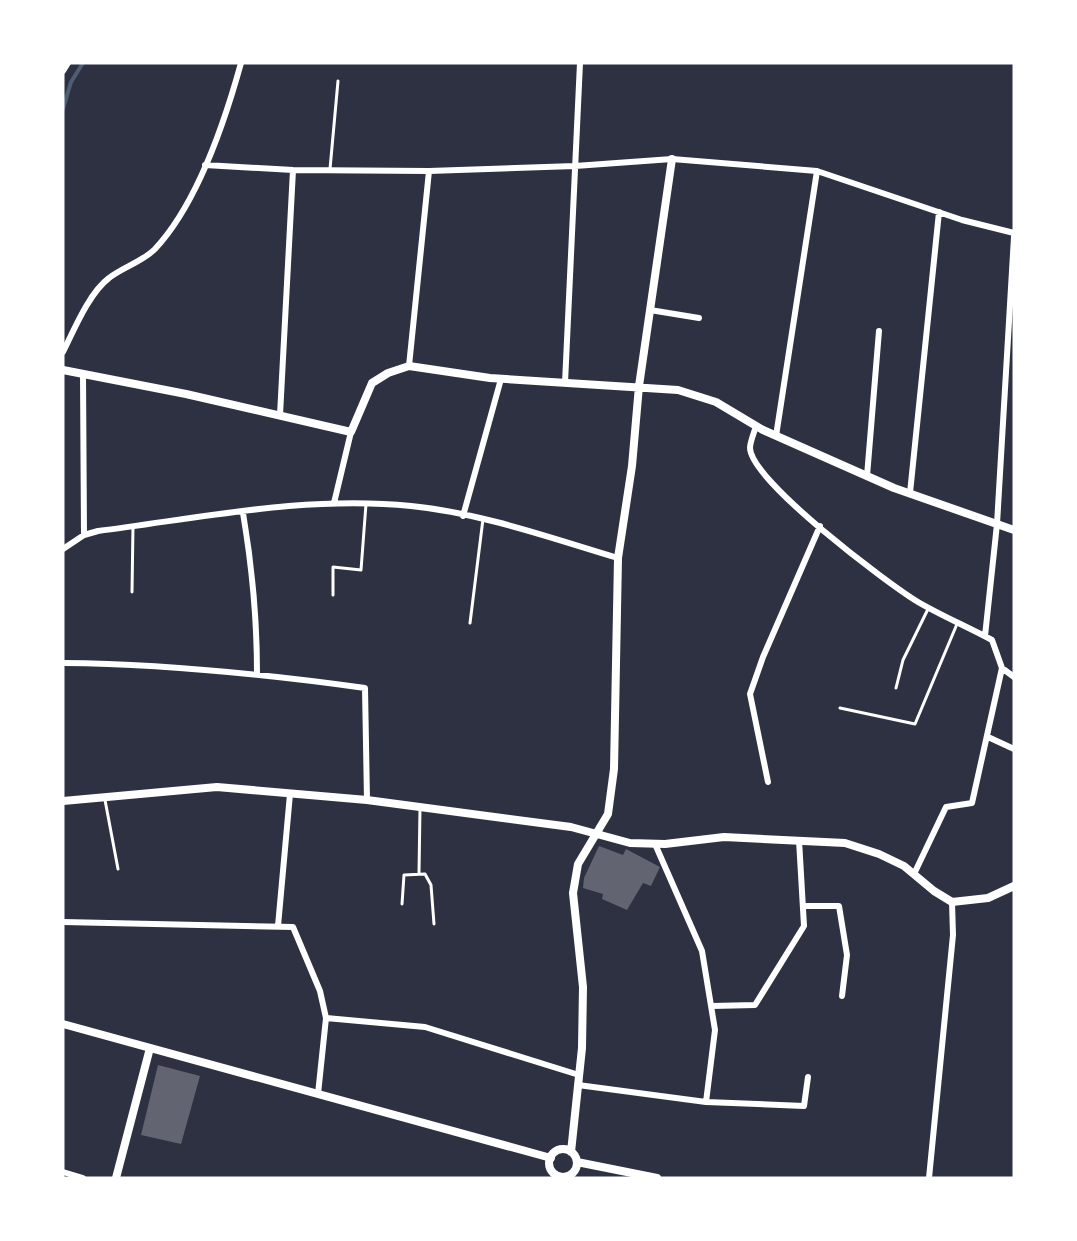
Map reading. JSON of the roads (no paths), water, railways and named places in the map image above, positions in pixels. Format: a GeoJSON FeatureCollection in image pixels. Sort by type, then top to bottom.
{"type":"FeatureCollection","features":[{"type":"Feature","properties":{"kind":"street"},"geometry":{"type":"LineString","coordinates":[[63,71],[68,63]]}},
{"type":"Feature","properties":{"kind":"street"},"geometry":{"type":"LineString","coordinates":[[63,351],[84,310],[108,278],[154,250],[176,221],[205,165],[228,112],[241,63]]}},
{"type":"Feature","properties":{"kind":"street"},"geometry":{"type":"LineString","coordinates":[[565,383],[580,63]]}},
{"type":"Feature","properties":{"kind":"street"},"geometry":{"type":"LineString","coordinates":[[205,165],[330,171],[429,171],[575,166],[672,159],[817,171],[1014,235],[997,524],[985,636]]}},
{"type":"Feature","properties":{"kind":"street"},"geometry":{"type":"LineString","coordinates":[[657,1178],[577,1162],[571,1152],[579,1080],[583,987],[573,893],[578,864],[595,832],[608,814],[614,770],[618,558],[632,466],[639,386],[672,159]]}},
{"type":"Feature","properties":{"kind":"street"},"geometry":{"type":"LineString","coordinates":[[280,415],[293,170]]}},
{"type":"Feature","properties":{"kind":"street"},"geometry":{"type":"LineString","coordinates":[[409,366],[429,171]]}},
{"type":"Feature","properties":{"kind":"street"},"geometry":{"type":"LineString","coordinates":[[776,436],[817,171]]}},
{"type":"Feature","properties":{"kind":"street"},"geometry":{"type":"LineString","coordinates":[[910,494],[939,212]]}},
{"type":"Feature","properties":{"kind":"street"},"geometry":{"type":"LineString","coordinates":[[650,310],[699,318]]}},
{"type":"Feature","properties":{"kind":"street"},"geometry":{"type":"LineString","coordinates":[[867,476],[879,331]]}},
{"type":"Feature","properties":{"kind":"street"},"geometry":{"type":"LineString","coordinates":[[334,503],[351,432],[372,383],[388,373],[409,366],[501,379],[678,390],[716,402],[776,436],[910,494],[1014,530]]}},
{"type":"Feature","properties":{"kind":"street"},"geometry":{"type":"LineString","coordinates":[[63,370],[351,432]]}},
{"type":"Feature","properties":{"kind":"street"},"geometry":{"type":"LineString","coordinates":[[83,374],[84,535]]}},
{"type":"Feature","properties":{"kind":"street"},"geometry":{"type":"LineString","coordinates":[[463,516],[501,379]]}},
{"type":"Feature","properties":{"kind":"street"},"geometry":{"type":"LineString","coordinates":[[756,426],[750,449],[756,465],[772,485],[880,576],[929,607],[992,640],[1002,668],[972,803],[946,807],[914,874]]}},
{"type":"Feature","properties":{"kind":"street"},"geometry":{"type":"LineString","coordinates":[[63,549],[84,535],[134,526],[334,503],[412,506],[483,519],[618,558]]}},
{"type":"Feature","properties":{"kind":"street"},"geometry":{"type":"LineString","coordinates":[[243,513],[253,572],[257,627],[257,673]]}},
{"type":"Feature","properties":{"kind":"street"},"geometry":{"type":"LineString","coordinates":[[768,782],[750,694],[763,657],[820,526]]}},
{"type":"Feature","properties":{"kind":"street"},"geometry":{"type":"LineString","coordinates":[[63,663],[152,664],[257,673],[365,688],[367,800]]}},
{"type":"Feature","properties":{"kind":"street"},"geometry":{"type":"LineString","coordinates":[[1002,668],[1014,677]]}},
{"type":"Feature","properties":{"kind":"street"},"geometry":{"type":"LineString","coordinates":[[988,737],[1014,749]]}},
{"type":"Feature","properties":{"kind":"street"},"geometry":{"type":"LineString","coordinates":[[63,801],[217,787],[367,800],[595,832],[630,843],[655,844],[724,837],[845,843],[879,854],[904,866],[952,902],[988,898],[1014,886]]}},
{"type":"Feature","properties":{"kind":"street"},"geometry":{"type":"LineString","coordinates":[[278,926],[290,794]]}},
{"type":"Feature","properties":{"kind":"street"},"geometry":{"type":"LineString","coordinates":[[712,1006],[755,1005],[804,926],[805,906],[799,840]]}},
{"type":"Feature","properties":{"kind":"street"},"geometry":{"type":"LineString","coordinates":[[655,844],[702,951],[715,1030],[706,1102]]}},
{"type":"Feature","properties":{"kind":"street"},"geometry":{"type":"LineString","coordinates":[[929,1178],[954,935],[952,902]]}},
{"type":"Feature","properties":{"kind":"street"},"geometry":{"type":"LineString","coordinates":[[805,906],[838,906],[847,955],[842,996]]}},
{"type":"Feature","properties":{"kind":"street"},"geometry":{"type":"LineString","coordinates":[[63,921],[293,927],[320,991],[326,1018],[318,1094]]}},
{"type":"Feature","properties":{"kind":"street"},"geometry":{"type":"LineString","coordinates":[[326,1018],[425,1027],[579,1080],[706,1102],[804,1106],[808,1077]]}},
{"type":"Feature","properties":{"kind":"street"},"geometry":{"type":"LineString","coordinates":[[63,1024],[551,1158]]}},
{"type":"Feature","properties":{"kind":"street"},"geometry":{"type":"LineString","coordinates":[[116,1178],[150,1048]]}},
{"type":"Feature","properties":{"kind":"street"},"geometry":{"type":"LineString","coordinates":[[571,1152],[559,1150],[551,1158],[552,1172],[564,1178],[572,1174],[577,1162]]}},
{"type":"Feature","properties":{"kind":"street"},"geometry":{"type":"LineString","coordinates":[[63,1172],[82,1178]]}},
{"type":"Feature","properties":{"kind":"lane"},"geometry":{"type":"LineString","coordinates":[[330,171],[338,81]]}},
{"type":"Feature","properties":{"kind":"lane"},"geometry":{"type":"LineString","coordinates":[[333,595],[333,567],[361,570],[366,504]]}},
{"type":"Feature","properties":{"kind":"lane"},"geometry":{"type":"LineString","coordinates":[[470,623],[483,519]]}},
{"type":"Feature","properties":{"kind":"lane"},"geometry":{"type":"LineString","coordinates":[[132,592],[134,526]]}},
{"type":"Feature","properties":{"kind":"lane"},"geometry":{"type":"LineString","coordinates":[[896,688],[903,660],[929,607]]}},
{"type":"Feature","properties":{"kind":"lane"},"geometry":{"type":"LineString","coordinates":[[840,708],[915,724],[958,622]]}},
{"type":"Feature","properties":{"kind":"lane"},"geometry":{"type":"LineString","coordinates":[[104,798],[118,869]]}},
{"type":"Feature","properties":{"kind":"lane"},"geometry":{"type":"LineString","coordinates":[[419,874],[420,806]]}},
{"type":"Feature","properties":{"kind":"lane"},"geometry":{"type":"LineString","coordinates":[[402,904],[405,875],[425,874],[431,885],[434,924]]}},
{"type":"Feature","properties":{"kind":"waterway"},"geometry":{"type":"LineString","coordinates":[[63,109],[71,82],[83,63]]}}]}
